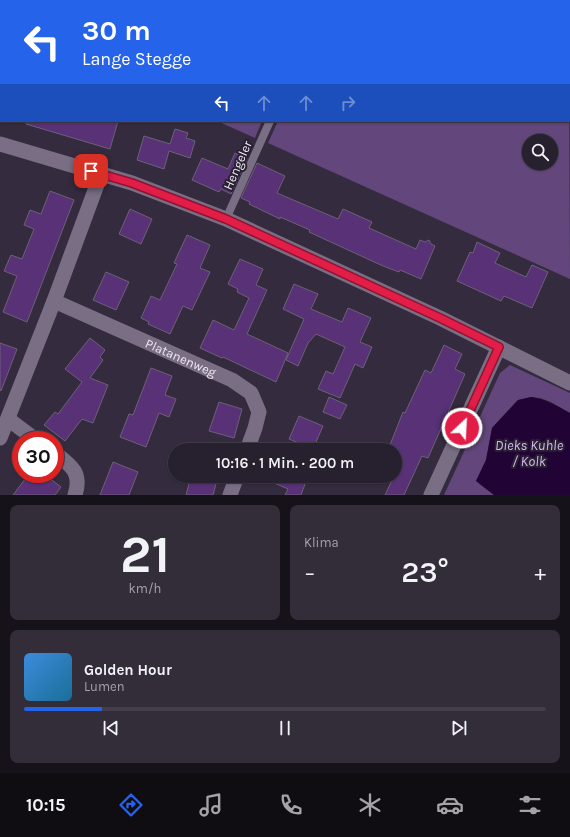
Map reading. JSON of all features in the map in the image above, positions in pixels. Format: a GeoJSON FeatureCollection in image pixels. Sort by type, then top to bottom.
{"type":"FeatureCollection","features":[{"type":"Feature","properties":{"kind":"street"},"geometry":{"type":"LineString","coordinates":[[0,144],[132,183],[226,219],[440,318],[569,380]]}},
{"type":"Feature","properties":{"kind":"street"},"geometry":{"type":"LineString","coordinates":[[0,438],[102,174]]}},
{"type":"Feature","properties":{"kind":"street","name":"Platanenweg"},"geometry":{"type":"LineString","coordinates":[[54,301],[232,380],[251,393],[259,412],[250,443]]}},
{"type":"Feature","properties":{"kind":"street"},"geometry":{"type":"LineString","coordinates":[[431,495],[499,347]]}},
{"type":"Feature","properties":{"kind":"street"},"geometry":{"type":"LineString","coordinates":[[8,419],[24,431]]}},
{"type":"Feature","properties":{"kind":"street"},"geometry":{"type":"LineString","coordinates":[[64,461],[72,467],[76,474],[77,487],[75,495]]}},
{"type":"Feature","properties":{"kind":"street"},"geometry":{"type":"LineString","coordinates":[[230,495],[234,483]]}},
{"type":"Feature","properties":{"kind":"lane","name":"Hengeler"},"geometry":{"type":"LineString","coordinates":[[226,219],[270,122]]}},
{"type":"Feature","properties":{"kind":"shaded area"},"geometry":{"type":"Polygon","coordinates":[[[219,122],[262,122],[255,138],[219,122]]]}},
{"type":"Feature","properties":{"kind":"shaded area"},"geometry":{"type":"Polygon","coordinates":[[[278,122],[569,122],[570,279],[268,143],[278,122]]]}},
{"type":"Feature","properties":{"kind":"shaded area"},"geometry":{"type":"Polygon","coordinates":[[[510,365],[570,393],[570,413],[551,402],[540,398],[531,397],[518,400],[492,428],[486,460],[476,481],[494,495],[444,495],[500,373],[510,365]]]}},
{"type":"Feature","properties":{"kind":"water","name":"Dieks Kuhle / Kolk"},"geometry":{"type":"Polygon","coordinates":[[[531,397],[547,401],[570,413],[570,495],[494,495],[476,481],[486,460],[492,428],[518,400],[531,397]]]}},
{"type":"Feature","properties":{"kind":"building"},"geometry":{"type":"Polygon","coordinates":[[[27,122],[118,122],[110,149],[26,124],[27,122]]]}},
{"type":"Feature","properties":{"kind":"building"},"geometry":{"type":"Polygon","coordinates":[[[175,129],[188,133],[186,138],[195,141],[190,158],[169,151],[164,169],[137,160],[144,136],[170,144],[175,129]]]}},
{"type":"Feature","properties":{"kind":"building"},"geometry":{"type":"Polygon","coordinates":[[[235,153],[247,159],[231,194],[221,189],[219,192],[192,180],[202,158],[228,169],[235,153]]]}},
{"type":"Feature","properties":{"kind":"building"},"geometry":{"type":"Polygon","coordinates":[[[257,163],[285,176],[277,193],[338,219],[343,209],[372,222],[369,228],[416,249],[420,240],[425,242],[429,240],[431,244],[435,246],[421,279],[400,270],[399,272],[383,266],[309,232],[310,230],[280,217],[280,219],[249,204],[250,202],[241,198],[257,163]]]}},
{"type":"Feature","properties":{"kind":"building"},"geometry":{"type":"Polygon","coordinates":[[[50,191],[74,200],[27,322],[3,312],[17,276],[4,271],[11,255],[22,259],[34,229],[24,225],[30,210],[41,214],[50,191]]]}},
{"type":"Feature","properties":{"kind":"building"},"geometry":{"type":"Polygon","coordinates":[[[130,209],[152,219],[141,244],[119,234],[130,209]]]}},
{"type":"Feature","properties":{"kind":"building"},"geometry":{"type":"Polygon","coordinates":[[[187,235],[210,245],[200,268],[210,272],[192,310],[183,306],[170,334],[148,324],[149,322],[141,318],[151,296],[160,300],[177,264],[174,263],[187,235]]]}},
{"type":"Feature","properties":{"kind":"building"},"geometry":{"type":"Polygon","coordinates":[[[477,242],[500,253],[495,263],[526,277],[532,265],[548,272],[532,308],[504,296],[501,301],[457,281],[470,252],[473,253],[477,242]]]}},
{"type":"Feature","properties":{"kind":"building"},"geometry":{"type":"Polygon","coordinates":[[[240,259],[263,269],[256,285],[267,290],[247,334],[288,353],[276,382],[200,348],[213,320],[234,330],[249,298],[237,292],[238,289],[228,284],[240,259]]]}},
{"type":"Feature","properties":{"kind":"building"},"geometry":{"type":"Polygon","coordinates":[[[106,272],[129,282],[116,310],[93,300],[106,272]]]}},
{"type":"Feature","properties":{"kind":"building"},"geometry":{"type":"Polygon","coordinates":[[[294,284],[318,294],[311,309],[342,322],[348,308],[371,318],[360,342],[372,347],[363,368],[355,364],[340,398],[318,389],[326,371],[333,374],[345,347],[316,334],[308,343],[298,366],[286,360],[304,319],[283,309],[294,284]]]}},
{"type":"Feature","properties":{"kind":"building"},"geometry":{"type":"Polygon","coordinates":[[[90,338],[105,350],[100,357],[103,360],[90,378],[108,385],[93,423],[82,419],[65,441],[64,431],[52,431],[44,425],[55,412],[58,414],[82,382],[65,369],[90,338]]]}},
{"type":"Feature","properties":{"kind":"building"},"geometry":{"type":"Polygon","coordinates":[[[0,343],[17,349],[1,391],[0,390],[0,343]]]}},
{"type":"Feature","properties":{"kind":"building"},"geometry":{"type":"Polygon","coordinates":[[[444,345],[462,354],[455,369],[465,374],[428,458],[422,456],[404,495],[385,495],[391,483],[402,483],[402,443],[391,443],[403,412],[405,413],[425,370],[431,373],[444,345]]]}},
{"type":"Feature","properties":{"kind":"building"},"geometry":{"type":"Polygon","coordinates":[[[151,368],[172,376],[165,395],[176,399],[169,417],[159,413],[146,447],[120,437],[129,414],[133,415],[151,368]]]}},
{"type":"Feature","properties":{"kind":"building"},"geometry":{"type":"Polygon","coordinates":[[[329,397],[347,405],[340,419],[323,412],[329,397]]]}},
{"type":"Feature","properties":{"kind":"building"},"geometry":{"type":"Polygon","coordinates":[[[219,402],[242,409],[234,438],[209,431],[219,402]]]}},
{"type":"Feature","properties":{"kind":"building"},"geometry":{"type":"Polygon","coordinates":[[[299,416],[323,426],[316,443],[299,443],[289,439],[299,416]]]}},
{"type":"Feature","properties":{"kind":"building"},"geometry":{"type":"Polygon","coordinates":[[[113,462],[138,472],[129,495],[100,495],[113,462]]]}},
{"type":"Feature","properties":{"kind":"building"},"geometry":{"type":"Polygon","coordinates":[[[22,483],[56,483],[61,487],[55,495],[13,495],[22,483]]]}},
{"type":"Feature","properties":{"kind":"building"},"geometry":{"type":"Polygon","coordinates":[[[189,483],[216,483],[213,495],[186,495],[189,483]]]}},
{"type":"Feature","properties":{"kind":"building"},"geometry":{"type":"Polygon","coordinates":[[[274,483],[305,483],[301,495],[285,495],[288,489],[274,483]]]}},
{"type":"Feature","properties":{"kind":"route"},"geometry":{"type":"LineString","coordinates":[[91,171],[132,183],[226,219],[440,318],[499,347],[462,428]]}}]}
